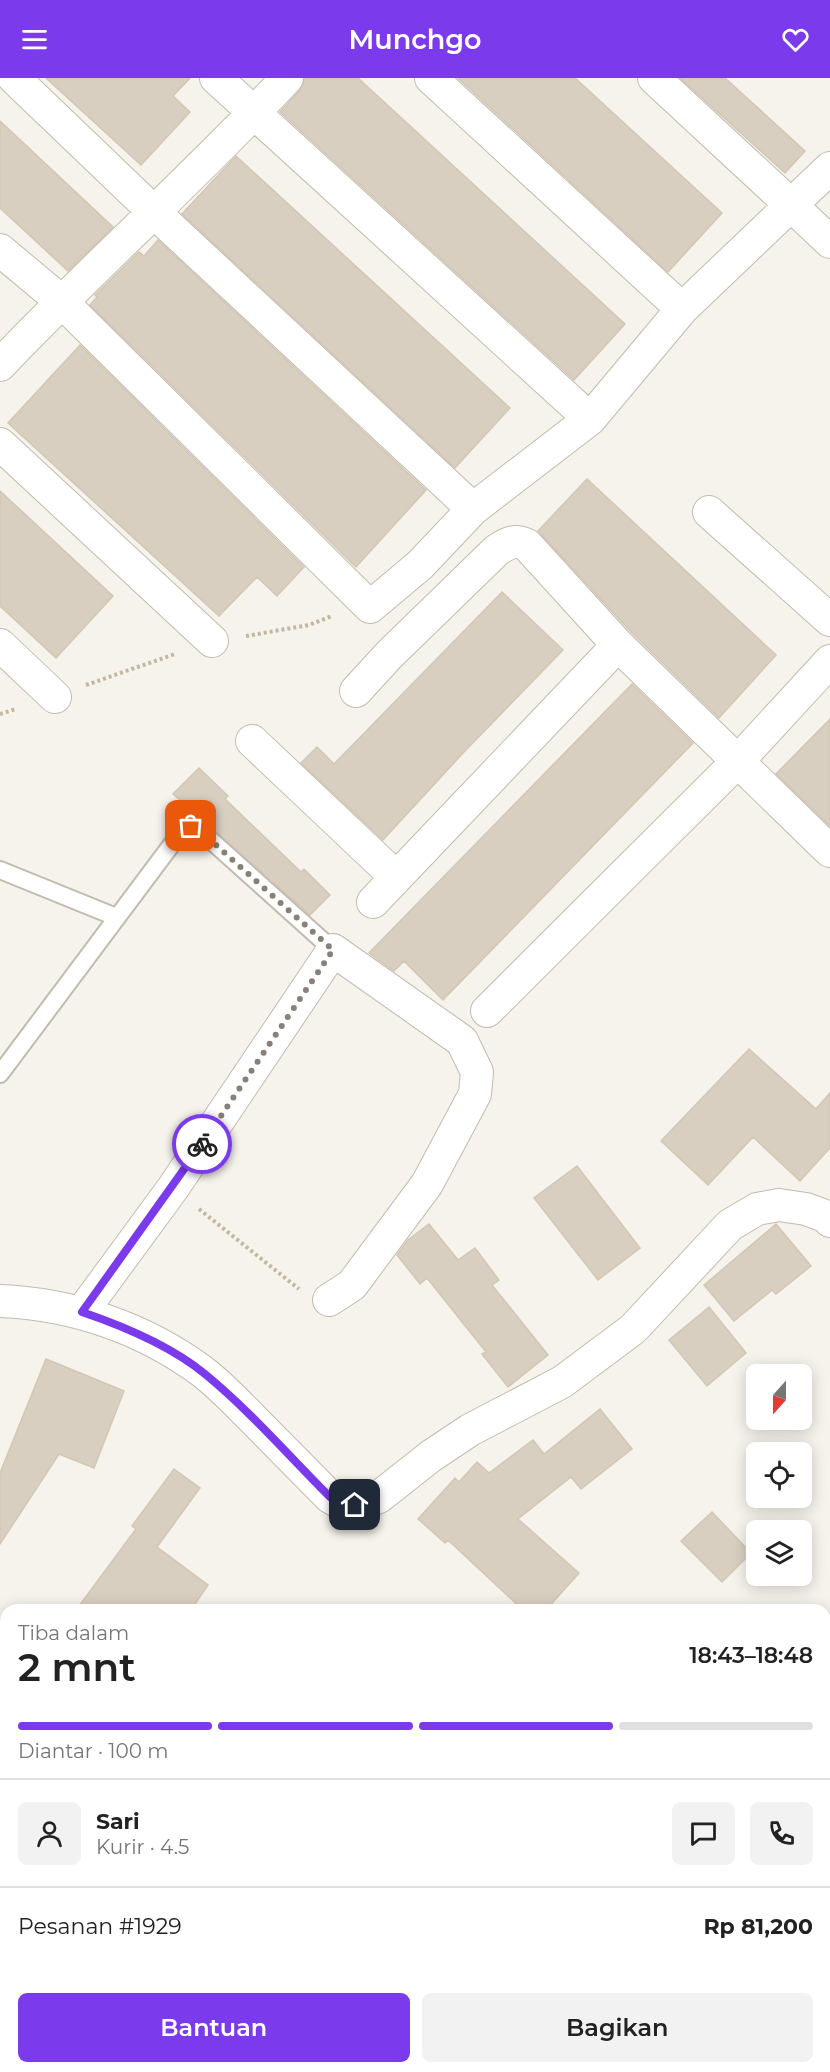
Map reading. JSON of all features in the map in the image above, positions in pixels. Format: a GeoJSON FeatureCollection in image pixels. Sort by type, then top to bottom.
{"type":"FeatureCollection","features":[{"type":"Feature","properties":{"kind":"street"},"geometry":{"type":"LineString","coordinates":[[14,78],[155,213],[473,509]]}},
{"type":"Feature","properties":{"kind":"street"},"geometry":{"type":"LineString","coordinates":[[216,78],[590,419]]}},
{"type":"Feature","properties":{"kind":"street"},"geometry":{"type":"LineString","coordinates":[[0,365],[61,301],[155,213],[287,78]]}},
{"type":"Feature","properties":{"kind":"street"},"geometry":{"type":"LineString","coordinates":[[431,78],[682,309]]}},
{"type":"Feature","properties":{"kind":"street"},"geometry":{"type":"LineString","coordinates":[[654,78],[830,242]]}},
{"type":"Feature","properties":{"kind":"street"},"geometry":{"type":"LineString","coordinates":[[0,250],[61,301],[370,607],[420,565],[473,509],[590,419],[682,309],[830,168]]}},
{"type":"Feature","properties":{"kind":"street"},"geometry":{"type":"LineString","coordinates":[[0,444],[212,641]]}},
{"type":"Feature","properties":{"kind":"street"},"geometry":{"type":"LineString","coordinates":[[709,512],[830,620]]}},
{"type":"Feature","properties":{"kind":"street"},"geometry":{"type":"LineString","coordinates":[[356,691],[397,647],[497,550],[509,542],[519,541],[527,545],[618,645],[830,851]]}},
{"type":"Feature","properties":{"kind":"street"},"geometry":{"type":"LineString","coordinates":[[0,645],[55,697]]}},
{"type":"Feature","properties":{"kind":"street"},"geometry":{"type":"LineString","coordinates":[[373,902],[618,645]]}},
{"type":"Feature","properties":{"kind":"street"},"geometry":{"type":"LineString","coordinates":[[487,1011],[738,761],[830,661]]}},
{"type":"Feature","properties":{"kind":"street"},"geometry":{"type":"LineString","coordinates":[[252,741],[396,877]]}},
{"type":"Feature","properties":{"kind":"street"},"geometry":{"type":"LineString","coordinates":[[82,1312],[172,1188],[333,950],[462,1041],[477,1072],[475,1094],[427,1184],[352,1285],[329,1300]]}},
{"type":"Feature","properties":{"kind":"street"},"geometry":{"type":"LineString","coordinates":[[0,1301],[34,1302],[82,1312],[129,1330],[160,1346],[204,1372],[237,1402],[330,1497],[342,1504],[355,1505],[380,1497],[431,1456],[470,1430],[562,1382],[633,1329],[730,1225],[757,1209],[779,1205],[806,1209],[825,1216],[830,1221]]}},
{"type":"Feature","properties":{"kind":"lane"},"geometry":{"type":"LineString","coordinates":[[0,1074],[177,834],[184,828],[196,827],[333,950]]}},
{"type":"Feature","properties":{"kind":"lane"},"geometry":{"type":"LineString","coordinates":[[0,870],[116,916]]}},
{"type":"Feature","properties":{"kind":"path"},"geometry":{"type":"LineString","coordinates":[[172,1188],[308,1297],[329,1300]]}},
{"type":"Feature","properties":{"kind":"building"},"geometry":{"type":"Polygon","coordinates":[[[46,78],[190,78],[173,96],[190,112],[141,165],[46,78]]]}},
{"type":"Feature","properties":{"kind":"building"},"geometry":{"type":"Polygon","coordinates":[[[305,78],[358,78],[625,324],[574,380],[280,112],[300,90],[305,78]]]}},
{"type":"Feature","properties":{"kind":"building"},"geometry":{"type":"Polygon","coordinates":[[[458,78],[575,78],[722,213],[668,272],[458,78]]]}},
{"type":"Feature","properties":{"kind":"building"},"geometry":{"type":"Polygon","coordinates":[[[680,78],[725,78],[805,151],[785,173],[680,78]]]}},
{"type":"Feature","properties":{"kind":"building"},"geometry":{"type":"Polygon","coordinates":[[[0,121],[113,227],[68,271],[0,208],[0,121]]]}},
{"type":"Feature","properties":{"kind":"building"},"geometry":{"type":"Polygon","coordinates":[[[236,156],[510,408],[455,468],[182,214],[236,156]]]}},
{"type":"Feature","properties":{"kind":"building"},"geometry":{"type":"Polygon","coordinates":[[[158,240],[426,490],[356,567],[90,305],[97,297],[95,295],[139,252],[144,256],[158,240]]]}},
{"type":"Feature","properties":{"kind":"building"},"geometry":{"type":"Polygon","coordinates":[[[80,345],[304,567],[277,596],[257,577],[219,616],[8,423],[80,345]]]}},
{"type":"Feature","properties":{"kind":"building"},"geometry":{"type":"Polygon","coordinates":[[[587,479],[776,655],[719,718],[631,632],[538,531],[587,479]]]}},
{"type":"Feature","properties":{"kind":"building"},"geometry":{"type":"Polygon","coordinates":[[[0,491],[113,596],[56,658],[0,606],[0,491]]]}},
{"type":"Feature","properties":{"kind":"building"},"geometry":{"type":"Polygon","coordinates":[[[502,592],[563,650],[383,840],[301,763],[317,747],[334,764],[502,592]]]}},
{"type":"Feature","properties":{"kind":"building"},"geometry":{"type":"Polygon","coordinates":[[[632,684],[693,743],[443,1000],[404,961],[394,971],[369,953],[632,684]]]}},
{"type":"Feature","properties":{"kind":"building"},"geometry":{"type":"Polygon","coordinates":[[[830,719],[830,826],[776,774],[830,719]]]}},
{"type":"Feature","properties":{"kind":"building"},"geometry":{"type":"Polygon","coordinates":[[[199,768],[228,796],[225,799],[301,872],[304,869],[330,895],[310,915],[173,794],[199,768]]]}},
{"type":"Feature","properties":{"kind":"building"},"geometry":{"type":"Polygon","coordinates":[[[749,1049],[816,1109],[830,1093],[830,1148],[800,1181],[753,1137],[708,1185],[661,1141],[749,1049]]]}},
{"type":"Feature","properties":{"kind":"building"},"geometry":{"type":"Polygon","coordinates":[[[577,1166],[640,1248],[598,1280],[534,1198],[577,1166]]]}},
{"type":"Feature","properties":{"kind":"building"},"geometry":{"type":"Polygon","coordinates":[[[429,1224],[458,1260],[475,1248],[499,1280],[492,1285],[548,1355],[508,1387],[482,1354],[486,1352],[427,1278],[420,1284],[397,1255],[408,1240],[429,1224]]]}},
{"type":"Feature","properties":{"kind":"building"},"geometry":{"type":"Polygon","coordinates":[[[776,1224],[811,1266],[776,1294],[772,1290],[734,1321],[704,1285],[776,1224]]]}},
{"type":"Feature","properties":{"kind":"building"},"geometry":{"type":"Polygon","coordinates":[[[709,1307],[746,1353],[707,1386],[669,1340],[709,1307]]]}},
{"type":"Feature","properties":{"kind":"building"},"geometry":{"type":"Polygon","coordinates":[[[46,1359],[124,1391],[94,1468],[59,1454],[0,1544],[0,1473],[46,1359]]]}},
{"type":"Feature","properties":{"kind":"building"},"geometry":{"type":"Polygon","coordinates":[[[600,1409],[632,1449],[581,1489],[571,1477],[518,1519],[579,1573],[551,1604],[517,1604],[448,1540],[445,1543],[418,1519],[455,1478],[459,1482],[477,1462],[489,1473],[533,1440],[544,1454],[600,1409]]]}},
{"type":"Feature","properties":{"kind":"building"},"geometry":{"type":"Polygon","coordinates":[[[174,1469],[200,1488],[157,1547],[208,1585],[195,1604],[80,1604],[136,1529],[132,1526],[174,1469]]]}},
{"type":"Feature","properties":{"kind":"building"},"geometry":{"type":"Polygon","coordinates":[[[712,1512],[746,1548],[746,1558],[722,1582],[681,1541],[712,1512]]]}},
{"type":"Feature","properties":{"kind":"way so far"},"geometry":{"type":"LineString","coordinates":[[191,826],[196,827],[333,950],[202,1144]]}},
{"type":"Feature","properties":{"kind":"route"},"geometry":{"type":"LineString","coordinates":[[202,1144],[82,1312],[118,1324],[204,1372],[237,1402],[330,1497],[342,1504],[355,1505]]}}]}
